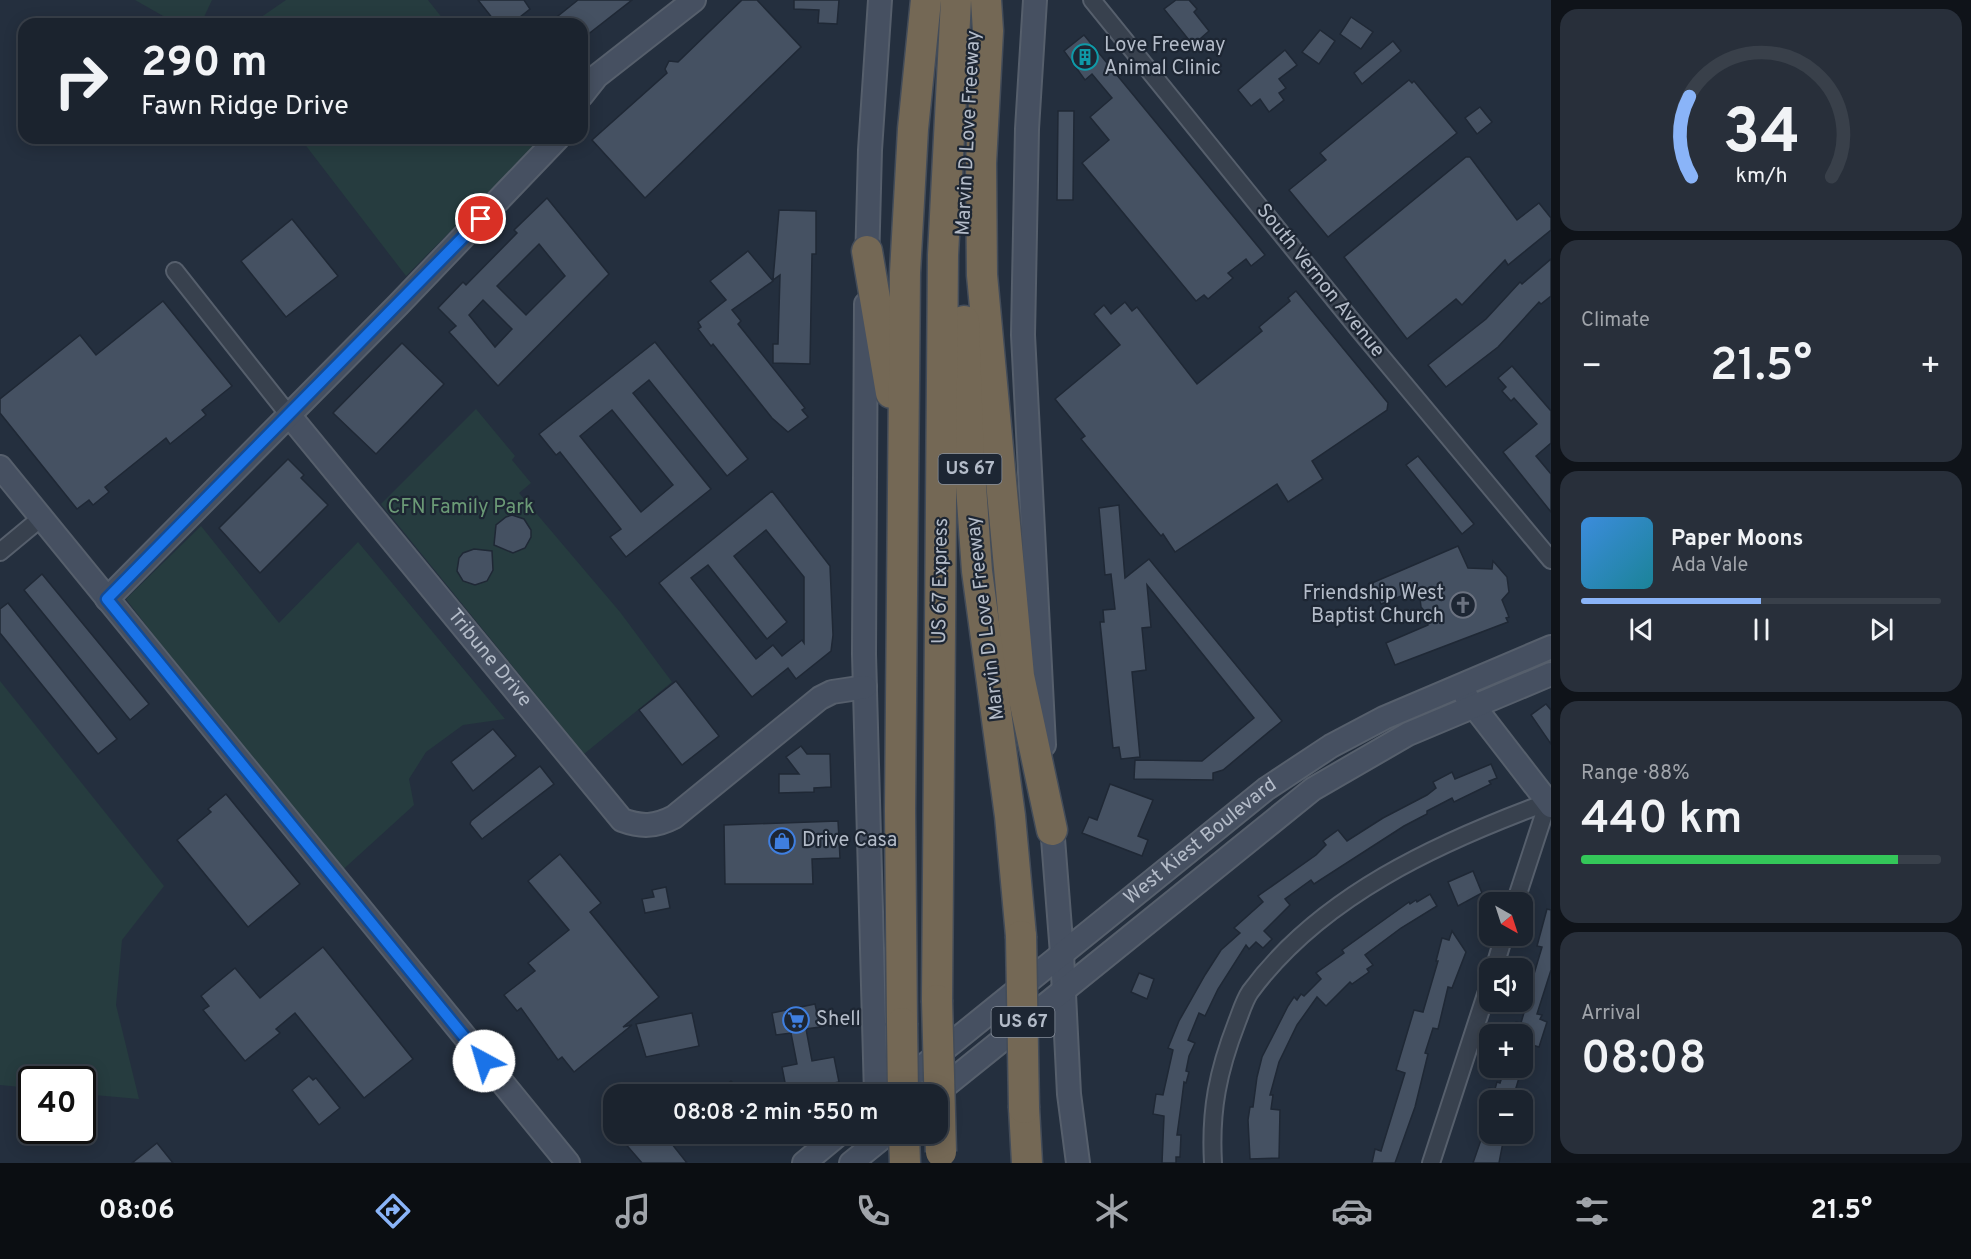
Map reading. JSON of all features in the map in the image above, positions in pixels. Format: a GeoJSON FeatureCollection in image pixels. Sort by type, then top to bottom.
{"type":"FeatureCollection","features":[{"type":"Feature","properties":{"kind":"highway"},"geometry":{"type":"LineString","coordinates":[[903,1084],[900,810],[905,488],[905,273],[914,129],[926,0]]}},
{"type":"Feature","properties":{"kind":"highway","name":"US 67 Express"},"geometry":{"type":"LineString","coordinates":[[941,1157],[937,1000],[944,255],[956,0]]}},
{"type":"Feature","properties":{"kind":"highway","name":"Marvin D Love Freeway"},"geometry":{"type":"LineString","coordinates":[[976,0],[965,155],[965,368],[977,571],[1010,816],[1021,936],[1027,1163]]}},
{"type":"Feature","properties":{"kind":"highway"},"geometry":{"type":"LineString","coordinates":[[986,0],[988,31],[981,163],[982,275],[1019,676],[1052,830]]}},
{"type":"Feature","properties":{"kind":"highway"},"geometry":{"type":"LineString","coordinates":[[867,251],[905,488]]}},
{"type":"Feature","properties":{"kind":"main road"},"geometry":{"type":"LineString","coordinates":[[588,87],[597,76],[694,0]]}},
{"type":"Feature","properties":{"kind":"main road"},"geometry":{"type":"LineString","coordinates":[[876,1084],[865,687],[863,511],[870,150],[880,0]]}},
{"type":"Feature","properties":{"kind":"main road"},"geometry":{"type":"LineString","coordinates":[[1035,0],[1027,140],[1023,335],[1044,737],[1065,988],[1069,1094],[1078,1163]]}},
{"type":"Feature","properties":{"kind":"main road"},"geometry":{"type":"LineString","coordinates":[[107,599],[552,144]]}},
{"type":"Feature","properties":{"kind":"main road","name":"Tribune Drive"},"geometry":{"type":"LineString","coordinates":[[289,415],[524,704],[622,820],[635,825],[648,826],[661,824],[674,817],[820,698],[832,692],[865,687]]}},
{"type":"Feature","properties":{"kind":"main road"},"geometry":{"type":"LineString","coordinates":[[0,467],[568,1163]]}},
{"type":"Feature","properties":{"kind":"main road","name":"West Kiest Boulevard"},"geometry":{"type":"LineString","coordinates":[[901,1084],[1266,789],[1331,746],[1396,712],[1459,688],[1551,647]]}},
{"type":"Feature","properties":{"kind":"main road","name":"West Kiest Boulevard"},"geometry":{"type":"LineString","coordinates":[[947,1084],[1313,789],[1408,734],[1551,674]]}},
{"type":"Feature","properties":{"kind":"main road"},"geometry":{"type":"LineString","coordinates":[[1459,688],[1549,804]]}},
{"type":"Feature","properties":{"kind":"main road"},"geometry":{"type":"LineString","coordinates":[[1396,712],[1408,734]]}},
{"type":"Feature","properties":{"kind":"main road"},"geometry":{"type":"LineString","coordinates":[[1197,845],[1215,869]]}},
{"type":"Feature","properties":{"kind":"main road"},"geometry":{"type":"LineString","coordinates":[[804,1163],[827,1144]]}},
{"type":"Feature","properties":{"kind":"main road"},"geometry":{"type":"LineString","coordinates":[[852,1163],[890,1144]]}},
{"type":"Feature","properties":{"kind":"street","name":"South Vernon Avenue"},"geometry":{"type":"LineString","coordinates":[[1092,0],[1360,331],[1551,560]]}},
{"type":"Feature","properties":{"kind":"street","name":"Tribune Drive"},"geometry":{"type":"LineString","coordinates":[[175,271],[289,415]]}},
{"type":"Feature","properties":{"kind":"street"},"geometry":{"type":"LineString","coordinates":[[0,552],[41,518]]}},
{"type":"Feature","properties":{"kind":"street"},"geometry":{"type":"LineString","coordinates":[[1519,892],[1549,804]]}},
{"type":"Feature","properties":{"kind":"street"},"geometry":{"type":"LineString","coordinates":[[1213,1163],[1213,1102],[1227,1048],[1248,994],[1283,954],[1328,914],[1411,860],[1504,818],[1549,804]]}},
{"type":"Feature","properties":{"kind":"street"},"geometry":{"type":"LineString","coordinates":[[1431,1163],[1480,1012]]}},
{"type":"Feature","properties":{"kind":"green space"},"geometry":{"type":"Polygon","coordinates":[[[135,0],[212,0],[204,17],[167,18],[135,0]]]}},
{"type":"Feature","properties":{"kind":"green space"},"geometry":{"type":"Polygon","coordinates":[[[286,0],[428,0],[442,18],[260,18],[286,0]]]}},
{"type":"Feature","properties":{"kind":"green space"},"geometry":{"type":"Polygon","coordinates":[[[305,144],[537,144],[406,276],[305,144]]]}},
{"type":"Feature","properties":{"kind":"green space","name":"CFN Family Park"},"geometry":{"type":"Polygon","coordinates":[[[476,409],[515,456],[512,460],[531,483],[519,493],[620,612],[672,682],[584,754],[381,504],[476,409]]]}},
{"type":"Feature","properties":{"kind":"green space"},"geometry":{"type":"Polygon","coordinates":[[[201,526],[279,623],[358,542],[505,719],[463,725],[426,752],[409,779],[414,805],[337,875],[126,599],[201,526]]]}},
{"type":"Feature","properties":{"kind":"green space"},"geometry":{"type":"Polygon","coordinates":[[[0,681],[164,886],[122,940],[116,1005],[139,1099],[96,1095],[96,1066],[18,1066],[18,1087],[0,1085],[0,681]]]}},
{"type":"Feature","properties":{"kind":"building"},"geometry":{"type":"Polygon","coordinates":[[[478,0],[524,0],[530,9],[519,18],[492,18],[478,0]]]}},
{"type":"Feature","properties":{"kind":"building"},"geometry":{"type":"Polygon","coordinates":[[[578,0],[632,0],[588,34],[588,18],[556,18],[578,0]]]}},
{"type":"Feature","properties":{"kind":"building"},"geometry":{"type":"Polygon","coordinates":[[[742,0],[757,0],[801,47],[645,198],[592,140],[667,73],[665,69],[669,61],[678,62],[742,0]]]}},
{"type":"Feature","properties":{"kind":"building"},"geometry":{"type":"Polygon","coordinates":[[[794,0],[839,0],[837,24],[818,23],[819,10],[794,9],[794,0]]]}},
{"type":"Feature","properties":{"kind":"building"},"geometry":{"type":"Polygon","coordinates":[[[1176,0],[1189,0],[1197,9],[1194,12],[1209,31],[1193,45],[1164,9],[1176,0]]]}},
{"type":"Feature","properties":{"kind":"building"},"geometry":{"type":"Polygon","coordinates":[[[1351,17],[1373,32],[1361,49],[1340,34],[1351,17]]]}},
{"type":"Feature","properties":{"kind":"building"},"geometry":{"type":"Polygon","coordinates":[[[1320,30],[1335,41],[1319,64],[1302,52],[1320,30]]]}},
{"type":"Feature","properties":{"kind":"building"},"geometry":{"type":"Polygon","coordinates":[[[1084,35],[1265,255],[1251,266],[1246,259],[1228,273],[1233,278],[1208,299],[1204,295],[1196,301],[1082,163],[1109,140],[1090,117],[1112,98],[1092,74],[1085,80],[1064,51],[1084,35]]]}},
{"type":"Feature","properties":{"kind":"building"},"geometry":{"type":"Polygon","coordinates":[[[1393,41],[1401,51],[1362,84],[1354,73],[1393,41]]]}},
{"type":"Feature","properties":{"kind":"building"},"geometry":{"type":"Polygon","coordinates":[[[1285,50],[1297,65],[1279,79],[1286,88],[1279,93],[1284,100],[1269,112],[1260,99],[1251,106],[1238,90],[1285,50]]]}},
{"type":"Feature","properties":{"kind":"building"},"geometry":{"type":"Polygon","coordinates":[[[1409,80],[1412,83],[1414,81],[1457,133],[1328,237],[1289,190],[1326,160],[1320,153],[1409,80]]]}},
{"type":"Feature","properties":{"kind":"building"},"geometry":{"type":"Polygon","coordinates":[[[1480,107],[1492,122],[1477,134],[1465,118],[1480,107]]]}},
{"type":"Feature","properties":{"kind":"building"},"geometry":{"type":"Polygon","coordinates":[[[1058,111],[1074,111],[1073,200],[1057,200],[1058,111]]]}},
{"type":"Feature","properties":{"kind":"building"},"geometry":{"type":"Polygon","coordinates":[[[1466,157],[1470,157],[1517,220],[1539,203],[1551,218],[1551,230],[1508,265],[1505,260],[1462,305],[1456,299],[1407,339],[1344,257],[1466,157]]]}},
{"type":"Feature","properties":{"kind":"building"},"geometry":{"type":"Polygon","coordinates":[[[547,198],[609,274],[498,386],[449,332],[456,326],[438,308],[463,282],[466,285],[517,233],[514,230],[547,198]],[[539,244],[497,286],[526,315],[565,276],[539,244]],[[483,300],[469,315],[495,347],[512,329],[483,300]]]}},
{"type":"Feature","properties":{"kind":"building"},"geometry":{"type":"Polygon","coordinates":[[[779,210],[816,211],[816,254],[812,254],[810,364],[773,363],[773,344],[778,344],[780,275],[773,280],[779,210]]]}},
{"type":"Feature","properties":{"kind":"building"},"geometry":{"type":"Polygon","coordinates":[[[292,219],[338,276],[286,317],[241,261],[292,219]]]}},
{"type":"Feature","properties":{"kind":"building"},"geometry":{"type":"Polygon","coordinates":[[[748,251],[773,281],[732,310],[741,321],[738,324],[805,408],[802,410],[808,417],[788,432],[772,418],[713,344],[711,346],[698,329],[701,327],[698,322],[726,300],[710,281],[748,251]]]}},
{"type":"Feature","properties":{"kind":"building"},"geometry":{"type":"Polygon","coordinates":[[[1551,259],[1551,296],[1541,304],[1539,302],[1498,347],[1446,387],[1428,365],[1486,319],[1520,282],[1522,284],[1551,259]]]}},
{"type":"Feature","properties":{"kind":"building"},"geometry":{"type":"Polygon","coordinates":[[[1296,291],[1388,403],[1387,410],[1312,461],[1323,479],[1288,502],[1277,484],[1175,552],[1163,534],[1161,536],[1081,439],[1085,436],[1055,399],[1120,345],[1094,314],[1104,305],[1111,314],[1125,302],[1132,311],[1137,307],[1197,384],[1262,331],[1259,327],[1290,301],[1288,298],[1296,291]]]}},
{"type":"Feature","properties":{"kind":"building"},"geometry":{"type":"Polygon","coordinates":[[[163,301],[232,386],[202,410],[206,415],[170,444],[166,438],[105,487],[109,492],[93,505],[89,500],[77,509],[0,413],[0,399],[80,335],[96,355],[163,301]]]}},
{"type":"Feature","properties":{"kind":"building"},"geometry":{"type":"Polygon","coordinates":[[[655,342],[748,459],[727,476],[649,380],[633,393],[711,489],[626,557],[610,537],[621,529],[560,452],[556,455],[539,434],[655,342]],[[612,410],[580,436],[641,512],[673,485],[612,410]]]}},
{"type":"Feature","properties":{"kind":"building"},"geometry":{"type":"Polygon","coordinates":[[[402,343],[444,384],[376,454],[333,413],[402,343]]]}},
{"type":"Feature","properties":{"kind":"building"},"geometry":{"type":"Polygon","coordinates":[[[1512,366],[1551,411],[1551,443],[1536,456],[1551,474],[1551,512],[1503,452],[1537,424],[1514,398],[1511,401],[1502,391],[1506,387],[1498,378],[1512,366]]]}},
{"type":"Feature","properties":{"kind":"building"},"geometry":{"type":"Polygon","coordinates":[[[1418,456],[1474,524],[1462,534],[1406,465],[1418,456]]]}},
{"type":"Feature","properties":{"kind":"building"},"geometry":{"type":"Polygon","coordinates":[[[288,459],[304,475],[301,478],[328,505],[260,573],[219,528],[288,459]]]}},
{"type":"Feature","properties":{"kind":"building"},"geometry":{"type":"Polygon","coordinates":[[[772,491],[830,566],[833,635],[831,651],[796,679],[788,668],[752,697],[659,583],[772,491]],[[766,530],[734,556],[787,622],[767,639],[708,565],[691,578],[756,659],[773,645],[782,656],[802,640],[804,643],[804,577],[766,530]]]}},
{"type":"Feature","properties":{"kind":"building"},"geometry":{"type":"Polygon","coordinates":[[[1119,505],[1125,578],[1149,559],[1282,721],[1223,770],[1213,773],[1213,780],[1134,779],[1135,760],[1202,761],[1254,718],[1147,585],[1151,627],[1142,628],[1146,670],[1132,672],[1140,757],[1121,759],[1119,747],[1113,748],[1100,622],[1104,622],[1103,610],[1115,609],[1111,574],[1105,575],[1099,508],[1119,505]]]}},
{"type":"Feature","properties":{"kind":"building"},"geometry":{"type":"Polygon","coordinates":[[[512,515],[524,519],[531,530],[531,537],[525,548],[513,553],[494,545],[496,525],[512,515]]]}},
{"type":"Feature","properties":{"kind":"building","name":"Friendship West Baptist Church"},"geometry":{"type":"Polygon","coordinates":[[[1458,546],[1468,568],[1492,569],[1493,561],[1507,577],[1509,592],[1502,600],[1509,617],[1506,618],[1508,622],[1395,665],[1386,643],[1428,625],[1427,614],[1421,607],[1419,589],[1381,604],[1372,583],[1458,546]]]}},
{"type":"Feature","properties":{"kind":"building"},"geometry":{"type":"Polygon","coordinates":[[[474,549],[492,551],[493,570],[487,581],[475,585],[463,581],[457,571],[459,558],[463,553],[474,549]]]}},
{"type":"Feature","properties":{"kind":"building"},"geometry":{"type":"Polygon","coordinates":[[[42,574],[149,704],[130,720],[24,590],[42,574]]]}},
{"type":"Feature","properties":{"kind":"building"},"geometry":{"type":"Polygon","coordinates":[[[8,603],[117,739],[98,754],[0,633],[0,609],[8,603]]]}},
{"type":"Feature","properties":{"kind":"building"},"geometry":{"type":"Polygon","coordinates":[[[676,681],[719,736],[682,765],[639,710],[676,681]]]}},
{"type":"Feature","properties":{"kind":"building"},"geometry":{"type":"Polygon","coordinates":[[[1546,704],[1551,710],[1551,744],[1531,715],[1546,704]]]}},
{"type":"Feature","properties":{"kind":"building"},"geometry":{"type":"Polygon","coordinates":[[[493,729],[516,756],[473,791],[451,762],[493,729]]]}},
{"type":"Feature","properties":{"kind":"building"},"geometry":{"type":"Polygon","coordinates":[[[801,746],[807,754],[830,754],[831,787],[814,788],[814,792],[779,793],[779,774],[799,774],[786,757],[801,746]]]}},
{"type":"Feature","properties":{"kind":"building"},"geometry":{"type":"Polygon","coordinates":[[[1491,764],[1497,778],[1489,781],[1491,784],[1454,802],[1452,798],[1427,811],[1427,814],[1404,826],[1314,884],[1311,880],[1285,899],[1290,905],[1264,931],[1272,939],[1263,948],[1256,942],[1249,949],[1246,945],[1218,989],[1205,1016],[1199,1013],[1188,1040],[1195,1043],[1186,1071],[1189,1072],[1186,1083],[1184,1082],[1177,1135],[1181,1135],[1180,1157],[1176,1157],[1176,1163],[1162,1163],[1164,1116],[1153,1114],[1156,1094],[1163,1095],[1173,1050],[1168,1048],[1179,1021],[1205,975],[1221,950],[1240,933],[1234,928],[1263,902],[1258,896],[1316,855],[1326,845],[1323,841],[1338,830],[1347,841],[1383,818],[1427,795],[1436,788],[1433,782],[1452,772],[1455,779],[1491,764]]]}},
{"type":"Feature","properties":{"kind":"building"},"geometry":{"type":"Polygon","coordinates":[[[540,766],[554,784],[482,839],[470,824],[471,821],[540,766]]]}},
{"type":"Feature","properties":{"kind":"building"},"geometry":{"type":"Polygon","coordinates":[[[1110,784],[1153,800],[1138,836],[1148,840],[1142,856],[1082,833],[1089,817],[1097,820],[1110,784]]]}},
{"type":"Feature","properties":{"kind":"building"},"geometry":{"type":"Polygon","coordinates":[[[226,794],[300,884],[248,927],[177,840],[211,812],[208,809],[226,794]]]}},
{"type":"Feature","properties":{"kind":"building","name":"Drive Casa"},"geometry":{"type":"Polygon","coordinates":[[[838,821],[840,858],[812,859],[813,884],[725,884],[724,825],[838,821]]]}},
{"type":"Feature","properties":{"kind":"building"},"geometry":{"type":"Polygon","coordinates":[[[560,854],[601,903],[590,912],[659,997],[623,1027],[632,1025],[574,1072],[562,1057],[558,1060],[521,1008],[517,1011],[504,995],[535,971],[528,963],[569,930],[528,881],[560,854]]]}},
{"type":"Feature","properties":{"kind":"building"},"geometry":{"type":"Polygon","coordinates":[[[1473,871],[1482,892],[1458,906],[1448,882],[1473,871]]]}},
{"type":"Feature","properties":{"kind":"building"},"geometry":{"type":"Polygon","coordinates":[[[666,887],[670,908],[645,913],[642,899],[654,897],[652,890],[666,887]]]}},
{"type":"Feature","properties":{"kind":"building"},"geometry":{"type":"Polygon","coordinates":[[[1430,894],[1437,906],[1401,928],[1365,955],[1373,965],[1367,969],[1369,972],[1352,984],[1350,982],[1326,1006],[1317,997],[1297,1025],[1279,1062],[1270,1095],[1273,1095],[1271,1109],[1280,1110],[1279,1158],[1250,1159],[1248,1120],[1250,1107],[1253,1107],[1262,1057],[1294,997],[1297,1000],[1301,994],[1304,996],[1321,979],[1316,973],[1344,953],[1342,950],[1409,902],[1410,904],[1416,900],[1417,902],[1430,894]]]}},
{"type":"Feature","properties":{"kind":"building"},"geometry":{"type":"Polygon","coordinates":[[[1547,909],[1551,910],[1551,970],[1537,1014],[1542,1015],[1540,1019],[1547,1022],[1539,1047],[1533,1045],[1533,1024],[1515,1024],[1516,1022],[1521,1023],[1524,1012],[1533,1012],[1533,974],[1542,947],[1537,946],[1547,909]]]}},
{"type":"Feature","properties":{"kind":"building"},"geometry":{"type":"Polygon","coordinates":[[[1452,931],[1466,952],[1452,988],[1448,987],[1438,1029],[1433,1028],[1425,1053],[1428,1054],[1415,1107],[1395,1163],[1372,1163],[1375,1149],[1381,1151],[1405,1073],[1396,1070],[1414,1010],[1423,1012],[1438,961],[1436,961],[1442,938],[1449,940],[1452,931]]]}},
{"type":"Feature","properties":{"kind":"building"},"geometry":{"type":"Polygon","coordinates":[[[323,947],[413,1059],[364,1098],[295,1013],[276,1029],[280,1033],[245,1061],[203,1010],[209,1006],[201,996],[235,968],[260,998],[323,947]]]}},
{"type":"Feature","properties":{"kind":"building"},"geometry":{"type":"Polygon","coordinates":[[[1139,973],[1154,979],[1147,999],[1131,992],[1139,973]]]}},
{"type":"Feature","properties":{"kind":"building","name":"Shell"},"geometry":{"type":"Polygon","coordinates":[[[815,1004],[820,1027],[806,1029],[812,1061],[834,1057],[839,1082],[785,1084],[782,1067],[797,1064],[791,1033],[776,1035],[772,1013],[815,1004]]]}},
{"type":"Feature","properties":{"kind":"building"},"geometry":{"type":"Polygon","coordinates":[[[692,1013],[699,1046],[646,1057],[636,1024],[692,1013]]]}},
{"type":"Feature","properties":{"kind":"building"},"geometry":{"type":"Polygon","coordinates":[[[309,1076],[313,1080],[316,1078],[340,1108],[319,1125],[292,1090],[309,1076]]]}},
{"type":"Feature","properties":{"kind":"building"},"geometry":{"type":"Polygon","coordinates":[[[1502,1078],[1519,1078],[1515,1090],[1489,1090],[1489,1088],[1495,1089],[1497,1082],[1500,1083],[1502,1078]]]}},
{"type":"Feature","properties":{"kind":"building"},"geometry":{"type":"Polygon","coordinates":[[[157,1143],[173,1163],[132,1163],[157,1143]]]}},
{"type":"Feature","properties":{"kind":"building"},"geometry":{"type":"Polygon","coordinates":[[[626,1144],[672,1144],[687,1163],[642,1163],[626,1144]]]}},
{"type":"Feature","properties":{"kind":"building"},"geometry":{"type":"Polygon","coordinates":[[[1480,1144],[1503,1144],[1499,1163],[1473,1163],[1480,1144]]]}},
{"type":"Feature","properties":{"kind":"place","name":"Love Freeway Animal Clinic"},"geometry":{"type":"Point","coordinates":[1085,57]}},
{"type":"Feature","properties":{"kind":"place","name":"Friendship West Baptist Church"},"geometry":{"type":"Point","coordinates":[1463,605]}},
{"type":"Feature","properties":{"kind":"place","name":"Drive Casa"},"geometry":{"type":"Point","coordinates":[782,841]}},
{"type":"Feature","properties":{"kind":"place","name":"Shell"},"geometry":{"type":"Point","coordinates":[796,1020]}},
{"type":"Feature","properties":{"kind":"route"},"geometry":{"type":"LineString","coordinates":[[481,219],[107,599],[484,1061]]}}]}
